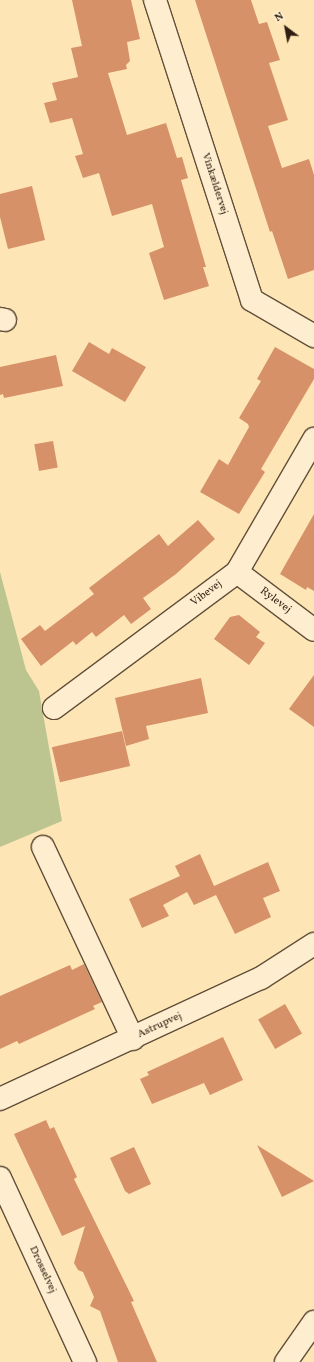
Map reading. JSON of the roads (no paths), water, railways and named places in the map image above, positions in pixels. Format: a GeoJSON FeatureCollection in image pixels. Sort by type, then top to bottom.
{"type":"FeatureCollection","features":[{"type":"Feature","properties":{"kind":"street","name":"Vinkældervej"},"geometry":{"type":"LineString","coordinates":[[155,0],[252,300],[314,336]]}},
{"type":"Feature","properties":{"kind":"street","name":"Vibevej"},"geometry":{"type":"LineString","coordinates":[[54,708],[237,572],[314,439]]}},
{"type":"Feature","properties":{"kind":"street","name":"Rylevej"},"geometry":{"type":"LineString","coordinates":[[237,572],[314,630]]}},
{"type":"Feature","properties":{"kind":"street"},"geometry":{"type":"LineString","coordinates":[[43,847],[133,1039]]}},
{"type":"Feature","properties":{"kind":"street","name":"Astrupvej"},"geometry":{"type":"LineString","coordinates":[[0,1099],[133,1039],[262,978],[314,944]]}},
{"type":"Feature","properties":{"kind":"street","name":"Drosselvej"},"geometry":{"type":"LineString","coordinates":[[0,1178],[85,1362]]}},
{"type":"Feature","properties":{"kind":"street"},"geometry":{"type":"LineString","coordinates":[[286,1362],[314,1322]]}}]}
